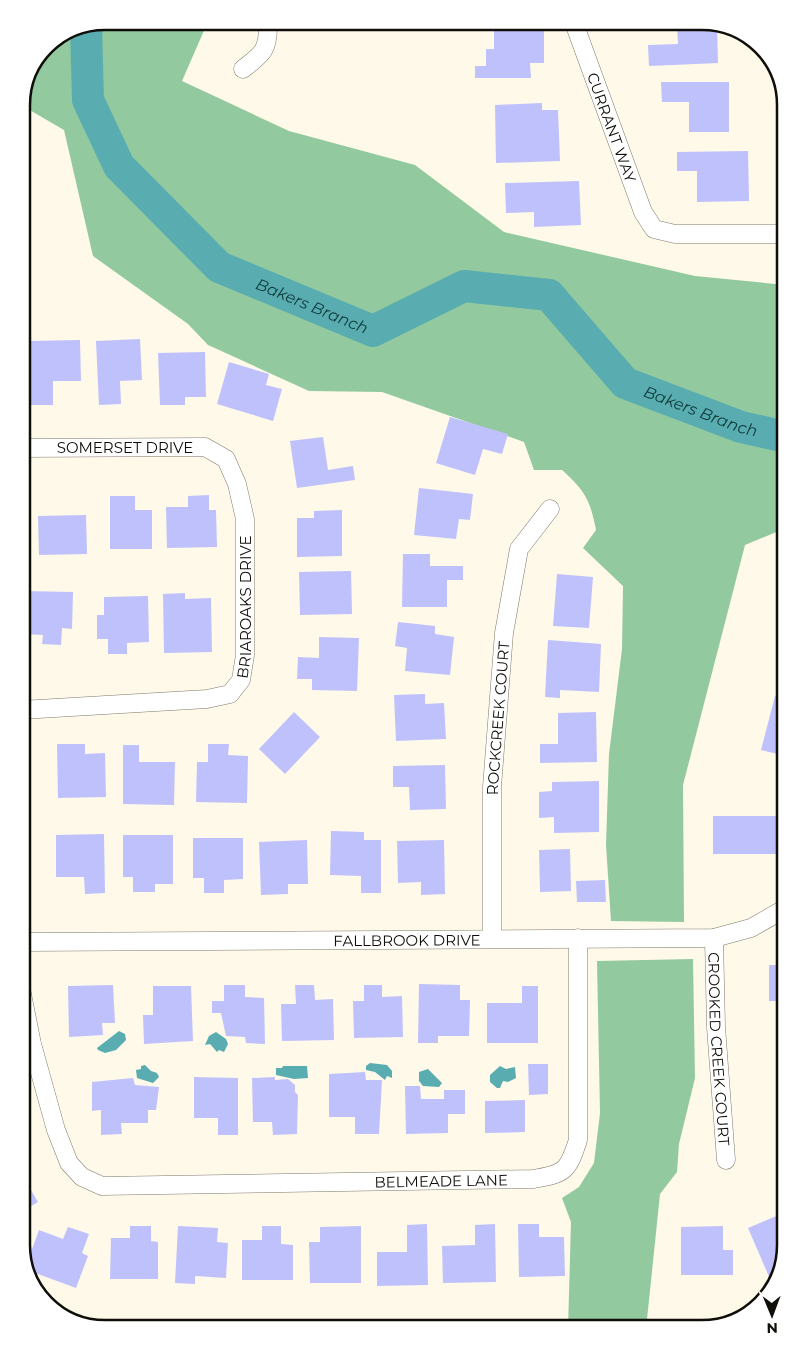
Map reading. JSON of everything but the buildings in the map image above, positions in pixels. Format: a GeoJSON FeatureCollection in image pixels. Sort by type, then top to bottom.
{"type":"FeatureCollection","features":[{"type":"Feature","properties":{"kind":"street"},"geometry":{"type":"LineString","coordinates":[[243,68],[262,54],[268,41],[268,30]]}},
{"type":"Feature","properties":{"kind":"street","name":"CURRANT WAY"},"geometry":{"type":"LineString","coordinates":[[577,30],[643,212],[654,229],[675,234],[777,234]]}},
{"type":"Feature","properties":{"kind":"street","name":"SOMERSET DRIVE"},"geometry":{"type":"LineString","coordinates":[[30,448],[205,447],[226,459]]}},
{"type":"Feature","properties":{"kind":"street","name":"BRIAROAKS DRIVE"},"geometry":{"type":"LineString","coordinates":[[30,709],[207,698],[230,694],[241,680],[245,655],[245,519],[237,484],[226,459]]}},
{"type":"Feature","properties":{"kind":"street","name":"ROCKCREEK COURT"},"geometry":{"type":"LineString","coordinates":[[492,939],[492,787],[504,633],[519,549],[550,509]]}},
{"type":"Feature","properties":{"kind":"street","name":"FALLBROOK DRIVE"},"geometry":{"type":"LineString","coordinates":[[30,942],[714,938],[751,928],[777,913]]}},
{"type":"Feature","properties":{"kind":"street","name":"BELMEADE LANE"},"geometry":{"type":"LineString","coordinates":[[30,1034],[56,1130],[69,1163],[82,1177],[102,1186],[533,1179],[557,1176],[571,1162],[578,1140],[578,938]]}},
{"type":"Feature","properties":{"kind":"street","name":"CROOKED CREEK COURT"},"geometry":{"type":"LineString","coordinates":[[714,938],[716,1027],[726,1160]]}},
{"type":"Feature","properties":{"kind":"green space"},"geometry":{"type":"Polygon","coordinates":[[[204,30],[182,81],[289,131],[415,165],[504,232],[695,276],[777,284],[777,532],[745,545],[683,785],[684,922],[611,921],[606,845],[609,754],[622,649],[623,586],[583,548],[596,530],[589,503],[581,490],[562,470],[534,470],[524,442],[382,392],[309,391],[208,345],[188,324],[93,256],[64,130],[30,110],[30,100],[36,76],[52,52],[63,43],[90,31],[204,30]]]}},
{"type":"Feature","properties":{"kind":"green space"},"geometry":{"type":"Polygon","coordinates":[[[693,959],[695,1078],[679,1144],[677,1172],[660,1194],[647,1320],[568,1320],[571,1222],[562,1198],[579,1187],[594,1163],[600,1113],[597,961],[693,959]]]}},
{"type":"Feature","properties":{"kind":"water"},"geometry":{"type":"Polygon","coordinates":[[[119,1031],[125,1034],[126,1040],[116,1050],[105,1053],[98,1050],[97,1048],[119,1031]]]}},
{"type":"Feature","properties":{"kind":"water"},"geometry":{"type":"Polygon","coordinates":[[[216,1032],[226,1039],[228,1044],[224,1052],[219,1050],[217,1052],[210,1044],[205,1045],[209,1036],[216,1032]]]}},
{"type":"Feature","properties":{"kind":"water"},"geometry":{"type":"Polygon","coordinates":[[[370,1063],[387,1065],[392,1071],[392,1078],[387,1076],[385,1080],[375,1072],[366,1070],[366,1066],[370,1063]]]}},
{"type":"Feature","properties":{"kind":"water"},"geometry":{"type":"Polygon","coordinates":[[[145,1065],[151,1071],[157,1073],[159,1077],[153,1083],[137,1078],[136,1070],[141,1069],[141,1066],[145,1065]]]}},
{"type":"Feature","properties":{"kind":"water"},"geometry":{"type":"Polygon","coordinates":[[[283,1066],[307,1066],[308,1078],[294,1079],[276,1075],[276,1068],[282,1068],[283,1066]]]}},
{"type":"Feature","properties":{"kind":"water"},"geometry":{"type":"Polygon","coordinates":[[[500,1066],[506,1069],[515,1067],[516,1078],[508,1082],[503,1081],[500,1088],[497,1088],[490,1082],[490,1075],[500,1066]]]}},
{"type":"Feature","properties":{"kind":"water"},"geometry":{"type":"Polygon","coordinates":[[[428,1069],[442,1083],[439,1087],[423,1086],[419,1081],[419,1072],[428,1069]]]}},
{"type":"Feature","properties":{"kind":"waterway","name":"Bakers Branch"},"geometry":{"type":"LineString","coordinates":[[86,32],[88,100],[119,166],[219,267],[373,331],[464,286],[549,295],[625,383],[741,427],[777,435]]}}]}
